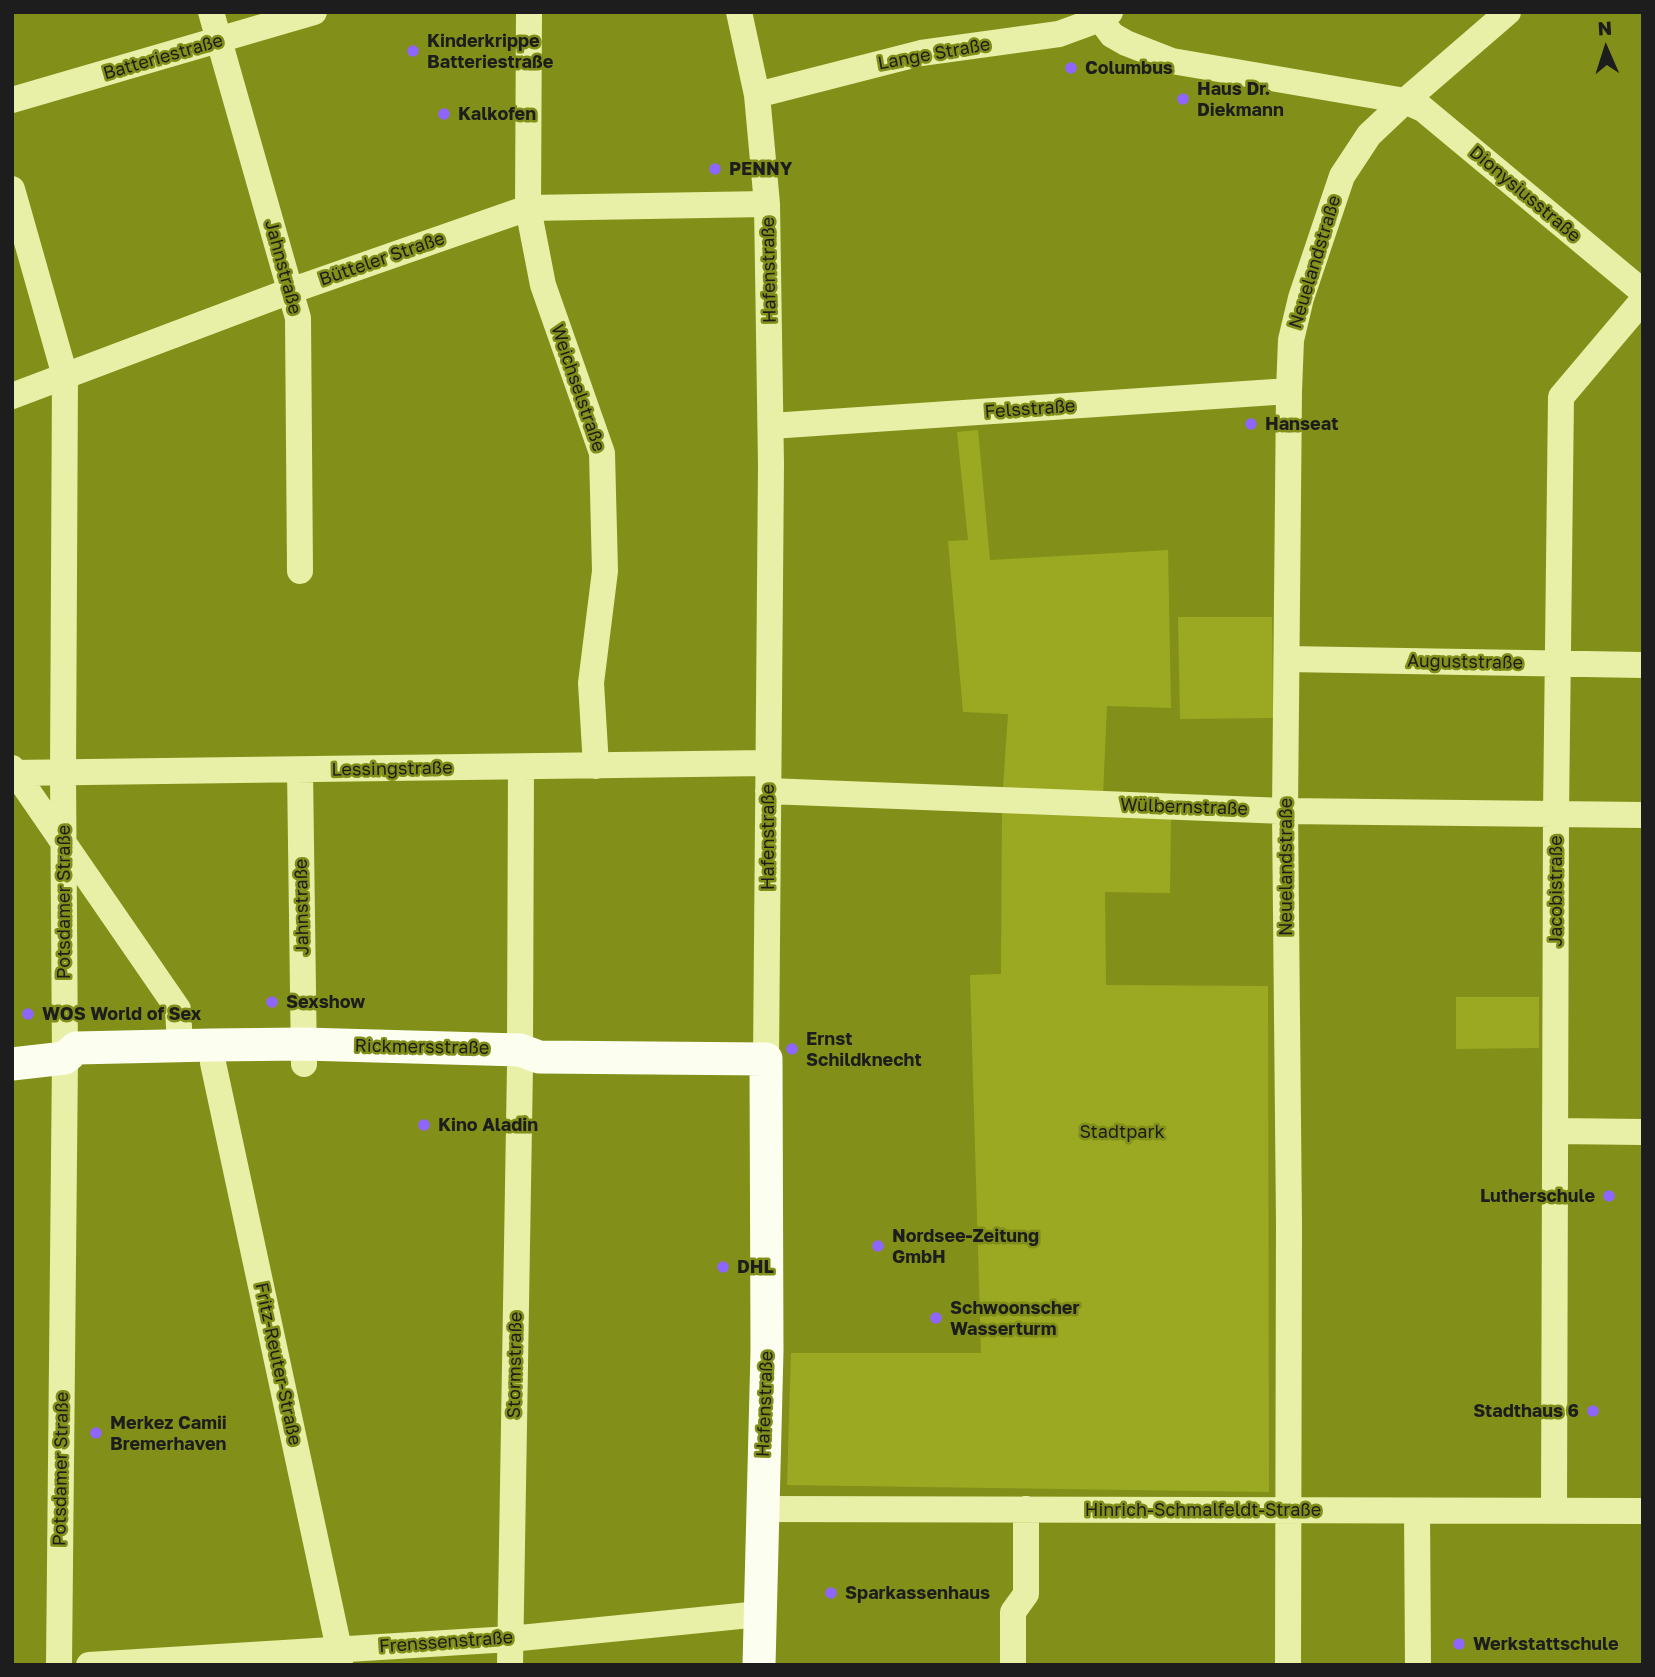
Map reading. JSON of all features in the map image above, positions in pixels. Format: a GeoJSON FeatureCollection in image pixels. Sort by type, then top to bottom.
{"type":"FeatureCollection","features":[{"type":"Feature","properties":{"kind":"main road","name":"Rickmersstraße"},"geometry":{"type":"LineString","coordinates":[[12,1064],[65,1058],[77,1067],[202,1051],[526,1058],[766,1059]]}},
{"type":"Feature","properties":{"kind":"main road","name":"Hafenstraße"},"geometry":{"type":"LineString","coordinates":[[759,1665],[767,1351],[766,1059]]}},
{"type":"Feature","properties":{"kind":"street","name":"Jahnstraße"},"geometry":{"type":"LineString","coordinates":[[211,12],[299,318],[300,571]]}},
{"type":"Feature","properties":{"kind":"street","name":"Batteriestraße"},"geometry":{"type":"LineString","coordinates":[[12,100],[314,12]]}},
{"type":"Feature","properties":{"kind":"street","name":"Weichselstraße"},"geometry":{"type":"LineString","coordinates":[[529,12],[528,208],[543,285],[602,453],[605,572],[591,684],[596,766]]}},
{"type":"Feature","properties":{"kind":"street","name":"Hafenstraße"},"geometry":{"type":"LineString","coordinates":[[739,12],[757,95],[767,204],[771,426],[766,1059]]}},
{"type":"Feature","properties":{"kind":"street","name":"Neuelandstraße"},"geometry":{"type":"LineString","coordinates":[[1288,1665],[1289,1209],[1285,811],[1291,340],[1301,298],[1342,176],[1369,135],[1508,12]]}},
{"type":"Feature","properties":{"kind":"street","name":"Lange Straße"},"geometry":{"type":"LineString","coordinates":[[757,95],[921,53],[1059,34],[1105,16]]}},
{"type":"Feature","properties":{"kind":"street"},"geometry":{"type":"LineString","coordinates":[[1105,16],[1112,35],[1172,61],[1405,101]]}},
{"type":"Feature","properties":{"kind":"street","name":"Dionysiusstraße"},"geometry":{"type":"LineString","coordinates":[[1405,101],[1423,109],[1643,292]]}},
{"type":"Feature","properties":{"kind":"street","name":"Potsdamer Straße"},"geometry":{"type":"LineString","coordinates":[[12,189],[65,376],[65,1058],[59,1665]]}},
{"type":"Feature","properties":{"kind":"street","name":"Bütteler Straße"},"geometry":{"type":"LineString","coordinates":[[12,396],[290,292],[528,208],[767,204]]}},
{"type":"Feature","properties":{"kind":"street","name":"Jacobistraße"},"geometry":{"type":"LineString","coordinates":[[1554,1511],[1556,814],[1561,397],[1643,300]]}},
{"type":"Feature","properties":{"kind":"street","name":"Felsstraße"},"geometry":{"type":"LineString","coordinates":[[771,426],[1289,391]]}},
{"type":"Feature","properties":{"kind":"street","name":"Auguststraße"},"geometry":{"type":"LineString","coordinates":[[1287,659],[1643,665]]}},
{"type":"Feature","properties":{"kind":"street","name":"Lessingstraße"},"geometry":{"type":"LineString","coordinates":[[13,771],[63,774],[768,763]]}},
{"type":"Feature","properties":{"kind":"street","name":"Stormstraße"},"geometry":{"type":"LineString","coordinates":[[510,1652],[526,1058],[521,767]]}},
{"type":"Feature","properties":{"kind":"street","name":"Jahnstraße"},"geometry":{"type":"LineString","coordinates":[[300,770],[304,1054]]}},
{"type":"Feature","properties":{"kind":"street","name":"Fritz-Reuter-Straße"},"geometry":{"type":"LineString","coordinates":[[13,771],[178,1009],[202,1051],[340,1657]]}},
{"type":"Feature","properties":{"kind":"street","name":"Wülbernstraße"},"geometry":{"type":"LineString","coordinates":[[768,791],[1285,811],[1643,815]]}},
{"type":"Feature","properties":{"kind":"street"},"geometry":{"type":"LineString","coordinates":[[1555,1131],[1643,1132]]}},
{"type":"Feature","properties":{"kind":"street","name":"Hinrich-Schmalfeldt-Straße"},"geometry":{"type":"LineString","coordinates":[[763,1509],[1643,1511]]}},
{"type":"Feature","properties":{"kind":"street"},"geometry":{"type":"LineString","coordinates":[[1013,1665],[1013,1612],[1026,1594],[1026,1509]]}},
{"type":"Feature","properties":{"kind":"street"},"geometry":{"type":"LineString","coordinates":[[1416,1511],[1418,1665]]}},
{"type":"Feature","properties":{"kind":"street","name":"Frenssenstraße"},"geometry":{"type":"LineString","coordinates":[[89,1665],[510,1652],[760,1614]]}},
{"type":"Feature","properties":{"kind":"green space"},"geometry":{"type":"Polygon","coordinates":[[[978,430],[990,560],[1168,550],[1171,708],[1107,706],[1103,795],[1003,788],[1008,714],[963,712],[948,541],[968,540],[957,432],[978,430]]]}},
{"type":"Feature","properties":{"kind":"green space"},"geometry":{"type":"Polygon","coordinates":[[[1178,617],[1272,617],[1273,718],[1180,719],[1178,617]]]}},
{"type":"Feature","properties":{"kind":"green space","name":"Stadtpark"},"geometry":{"type":"Polygon","coordinates":[[[1002,811],[1171,819],[1170,893],[1105,892],[1106,985],[1268,986],[1269,1492],[787,1485],[791,1353],[981,1353],[970,975],[1001,974],[1002,811]]]}},
{"type":"Feature","properties":{"kind":"green space"},"geometry":{"type":"Polygon","coordinates":[[[1456,997],[1539,997],[1539,1048],[1456,1049],[1456,997]]]}},
{"type":"Feature","properties":{"kind":"place","name":"Kinderkrippe Batteriestraße"},"geometry":{"type":"Point","coordinates":[413,51]}},
{"type":"Feature","properties":{"kind":"place","name":"Columbus"},"geometry":{"type":"Point","coordinates":[1071,68]}},
{"type":"Feature","properties":{"kind":"place","name":"Haus Dr. Diekmann"},"geometry":{"type":"Point","coordinates":[1183,99]}},
{"type":"Feature","properties":{"kind":"place","name":"Kalkofen"},"geometry":{"type":"Point","coordinates":[444,114]}},
{"type":"Feature","properties":{"kind":"place","name":"PENNY"},"geometry":{"type":"Point","coordinates":[715,169]}},
{"type":"Feature","properties":{"kind":"place","name":"Hanseat"},"geometry":{"type":"Point","coordinates":[1251,424]}},
{"type":"Feature","properties":{"kind":"place","name":"Sexshow"},"geometry":{"type":"Point","coordinates":[272,1002]}},
{"type":"Feature","properties":{"kind":"place","name":"WOS World of Sex"},"geometry":{"type":"Point","coordinates":[28,1014]}},
{"type":"Feature","properties":{"kind":"place","name":"Ernst Schildknecht"},"geometry":{"type":"Point","coordinates":[792,1049]}},
{"type":"Feature","properties":{"kind":"place","name":"Kino Aladin"},"geometry":{"type":"Point","coordinates":[424,1125]}},
{"type":"Feature","properties":{"kind":"place","name":"Lutherschule"},"geometry":{"type":"Point","coordinates":[1609,1196]}},
{"type":"Feature","properties":{"kind":"place","name":"Nordsee-Zeitung GmbH"},"geometry":{"type":"Point","coordinates":[878,1246]}},
{"type":"Feature","properties":{"kind":"place","name":"DHL"},"geometry":{"type":"Point","coordinates":[723,1267]}},
{"type":"Feature","properties":{"kind":"place","name":"Schwoonscher Wasserturm"},"geometry":{"type":"Point","coordinates":[936,1318]}},
{"type":"Feature","properties":{"kind":"place","name":"Stadthaus 6"},"geometry":{"type":"Point","coordinates":[1593,1411]}},
{"type":"Feature","properties":{"kind":"place","name":"Merkez Camii Bremerhaven"},"geometry":{"type":"Point","coordinates":[96,1433]}},
{"type":"Feature","properties":{"kind":"place","name":"Sparkassenhaus"},"geometry":{"type":"Point","coordinates":[831,1593]}},
{"type":"Feature","properties":{"kind":"place","name":"Werkstattschule"},"geometry":{"type":"Point","coordinates":[1459,1644]}}]}
